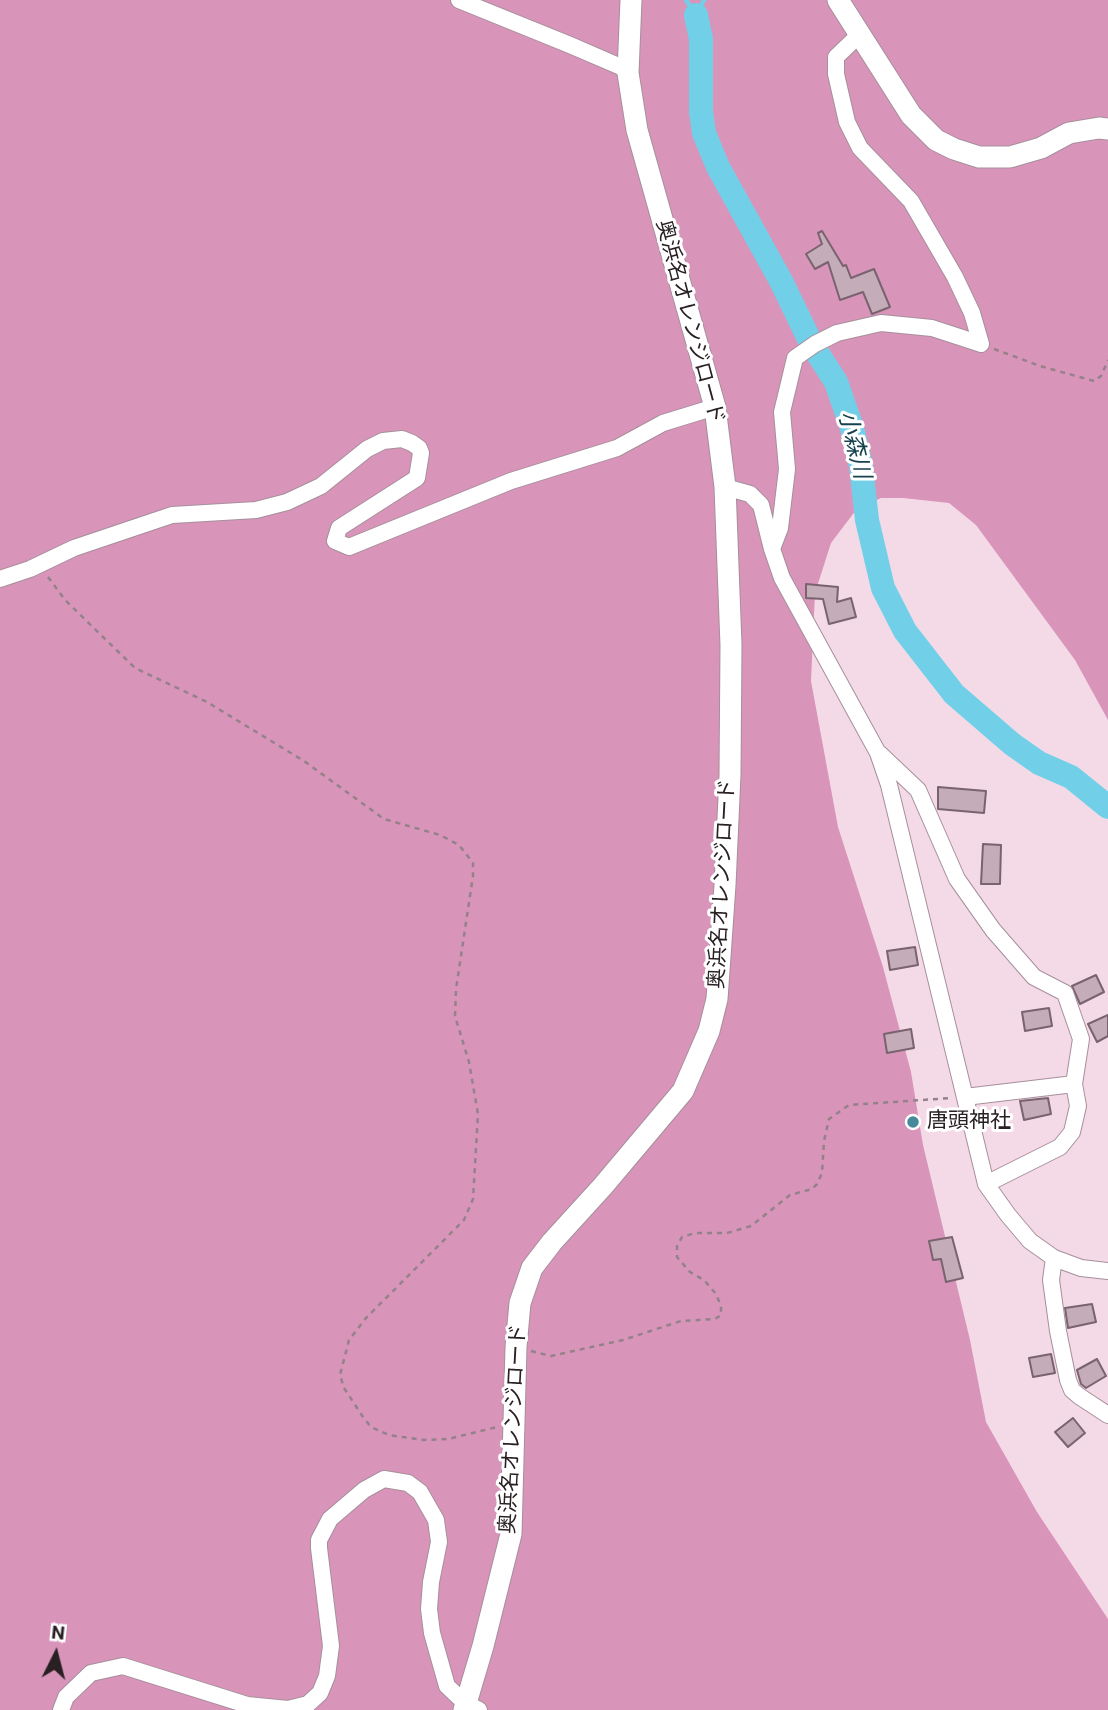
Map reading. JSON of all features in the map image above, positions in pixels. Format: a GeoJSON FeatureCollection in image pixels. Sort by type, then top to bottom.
{"type":"FeatureCollection","features":[{"type":"Feature","properties":{"kind":"street"},"geometry":{"type":"LineString","coordinates":[[459,0],[621,67],[628,73]]}},
{"type":"Feature","properties":{"kind":"street","name":"奥浜名オレンジロード"},"geometry":{"type":"LineString","coordinates":[[469,1708],[511,1534],[516,1348],[520,1303],[532,1268],[552,1241],[603,1186],[683,1091],[709,1031],[714,1010],[726,885],[731,645],[726,486],[715,407],[637,130],[628,73],[631,0]]}},
{"type":"Feature","properties":{"kind":"street"},"geometry":{"type":"LineString","coordinates":[[838,0],[911,114],[936,140],[954,149],[979,157],[1010,157],[1041,148],[1069,134],[1108,129]]}},
{"type":"Feature","properties":{"kind":"street"},"geometry":{"type":"LineString","coordinates":[[860,34],[836,57],[836,74],[847,122],[860,148],[911,201],[955,277],[972,313],[981,344]]}},
{"type":"Feature","properties":{"kind":"street"},"geometry":{"type":"LineString","coordinates":[[772,549],[781,520],[788,469],[782,412],[795,358],[837,333],[881,323],[932,328],[981,344]]}},
{"type":"Feature","properties":{"kind":"street"},"geometry":{"type":"LineString","coordinates":[[0,579],[39,565],[74,548],[172,515],[256,510],[287,502],[321,486],[367,449],[383,441],[402,439],[412,443],[421,453],[417,478],[339,528],[335,541],[349,547],[511,481],[617,448],[663,423],[715,407]]}},
{"type":"Feature","properties":{"kind":"street"},"geometry":{"type":"LineString","coordinates":[[726,486],[750,494],[761,505],[782,578],[878,753],[889,785],[986,1184],[1030,1241],[1054,1258],[1081,1268],[1108,1271]]}},
{"type":"Feature","properties":{"kind":"street"},"geometry":{"type":"LineString","coordinates":[[878,753],[919,790],[957,879],[993,930],[1034,977],[1065,993],[1081,1039],[1074,1084],[1078,1106],[1072,1132],[1060,1147],[986,1184]]}},
{"type":"Feature","properties":{"kind":"street"},"geometry":{"type":"LineString","coordinates":[[965,1097],[1074,1084]]}},
{"type":"Feature","properties":{"kind":"street"},"geometry":{"type":"LineString","coordinates":[[1054,1258],[1051,1280],[1068,1380],[1072,1390],[1108,1415]]}},
{"type":"Feature","properties":{"kind":"street"},"geometry":{"type":"LineString","coordinates":[[61,1710],[66,1697],[91,1673],[123,1666],[247,1705],[288,1709],[308,1704],[320,1693],[331,1646],[319,1540],[330,1519],[365,1490],[384,1479],[408,1483],[421,1492],[436,1520],[439,1542],[430,1582],[429,1609],[432,1633],[447,1686],[469,1708]]}},
{"type":"Feature","properties":{"kind":"path"},"geometry":{"type":"LineString","coordinates":[[981,344],[1040,366],[1094,381],[1101,376],[1108,360]]}},
{"type":"Feature","properties":{"kind":"path"},"geometry":{"type":"LineString","coordinates":[[39,565],[65,600],[135,668],[207,702],[304,761],[384,819],[440,835],[459,845],[473,863],[456,989],[455,1016],[469,1062],[478,1114],[473,1199],[464,1220],[366,1318],[349,1340],[340,1375],[344,1388],[371,1427],[388,1435],[423,1440],[448,1439],[514,1423]]}},
{"type":"Feature","properties":{"kind":"path"},"geometry":{"type":"LineString","coordinates":[[516,1348],[551,1356],[623,1340],[681,1321],[715,1319],[721,1315],[716,1294],[677,1257],[677,1246],[682,1237],[695,1233],[727,1233],[751,1226],[790,1195],[811,1189],[817,1184],[822,1173],[824,1141],[829,1119],[849,1105],[965,1097]]}},
{"type":"Feature","properties":{"kind":"shaded area"},"geometry":{"type":"Polygon","coordinates":[[[0,0],[1108,0],[1108,720],[1075,660],[976,525],[949,503],[881,498],[856,510],[831,543],[815,593],[811,681],[838,827],[883,967],[911,1072],[923,1145],[970,1340],[986,1422],[1037,1512],[1108,1619],[1108,1710],[0,1710],[0,0]]]}},
{"type":"Feature","properties":{"kind":"building"},"geometry":{"type":"Polygon","coordinates":[[[822,231],[843,266],[846,265],[851,278],[874,269],[890,307],[872,314],[863,292],[840,300],[828,262],[815,269],[806,254],[822,244],[818,233],[822,231]]]}},
{"type":"Feature","properties":{"kind":"building"},"geometry":{"type":"Polygon","coordinates":[[[806,584],[838,587],[837,602],[851,598],[856,617],[829,624],[823,599],[806,598],[806,584]]]}},
{"type":"Feature","properties":{"kind":"building"},"geometry":{"type":"Polygon","coordinates":[[[938,787],[986,791],[984,813],[938,809],[938,787]]]}},
{"type":"Feature","properties":{"kind":"building"},"geometry":{"type":"Polygon","coordinates":[[[983,844],[1001,845],[1000,884],[981,884],[983,844]]]}},
{"type":"Feature","properties":{"kind":"building"},"geometry":{"type":"Polygon","coordinates":[[[915,947],[918,965],[890,970],[887,951],[915,947]]]}},
{"type":"Feature","properties":{"kind":"building"},"geometry":{"type":"Polygon","coordinates":[[[1096,975],[1104,992],[1080,1004],[1072,986],[1096,975]]]}},
{"type":"Feature","properties":{"kind":"building"},"geometry":{"type":"Polygon","coordinates":[[[1049,1008],[1052,1026],[1025,1031],[1022,1012],[1049,1008]]]}},
{"type":"Feature","properties":{"kind":"building"},"geometry":{"type":"Polygon","coordinates":[[[1108,1015],[1108,1036],[1097,1042],[1088,1024],[1108,1015]]]}},
{"type":"Feature","properties":{"kind":"building"},"geometry":{"type":"Polygon","coordinates":[[[911,1029],[914,1048],[887,1053],[884,1034],[911,1029]]]}},
{"type":"Feature","properties":{"kind":"building"},"geometry":{"type":"Polygon","coordinates":[[[1048,1098],[1051,1114],[1024,1120],[1020,1101],[1048,1098]]]}},
{"type":"Feature","properties":{"kind":"building"},"geometry":{"type":"Polygon","coordinates":[[[952,1237],[963,1278],[946,1282],[941,1259],[933,1260],[929,1241],[952,1237]]]}},
{"type":"Feature","properties":{"kind":"building"},"geometry":{"type":"Polygon","coordinates":[[[1092,1304],[1096,1322],[1068,1328],[1065,1308],[1092,1304]]]}},
{"type":"Feature","properties":{"kind":"building"},"geometry":{"type":"Polygon","coordinates":[[[1051,1354],[1055,1373],[1033,1377],[1029,1358],[1051,1354]]]}},
{"type":"Feature","properties":{"kind":"building"},"geometry":{"type":"Polygon","coordinates":[[[1097,1359],[1106,1376],[1086,1388],[1081,1384],[1077,1370],[1097,1359]]]}},
{"type":"Feature","properties":{"kind":"building"},"geometry":{"type":"Polygon","coordinates":[[[1073,1418],[1085,1433],[1068,1447],[1055,1432],[1073,1418]]]}},
{"type":"Feature","properties":{"kind":"waterway"},"geometry":{"type":"LineString","coordinates":[[686,0],[696,15]]}},
{"type":"Feature","properties":{"kind":"waterway"},"geometry":{"type":"LineString","coordinates":[[696,15],[704,0]]}},
{"type":"Feature","properties":{"kind":"waterway","name":"小森川"},"geometry":{"type":"LineString","coordinates":[[696,15],[701,39],[701,112],[704,133],[718,167],[781,281],[811,343],[836,382],[852,428],[861,466],[867,520],[883,588],[905,631],[954,694],[1012,744],[1039,763],[1071,777],[1108,807]]}},
{"type":"Feature","properties":{"kind":"place","name":"唐頭神社"},"geometry":{"type":"Point","coordinates":[913,1122]}}]}
